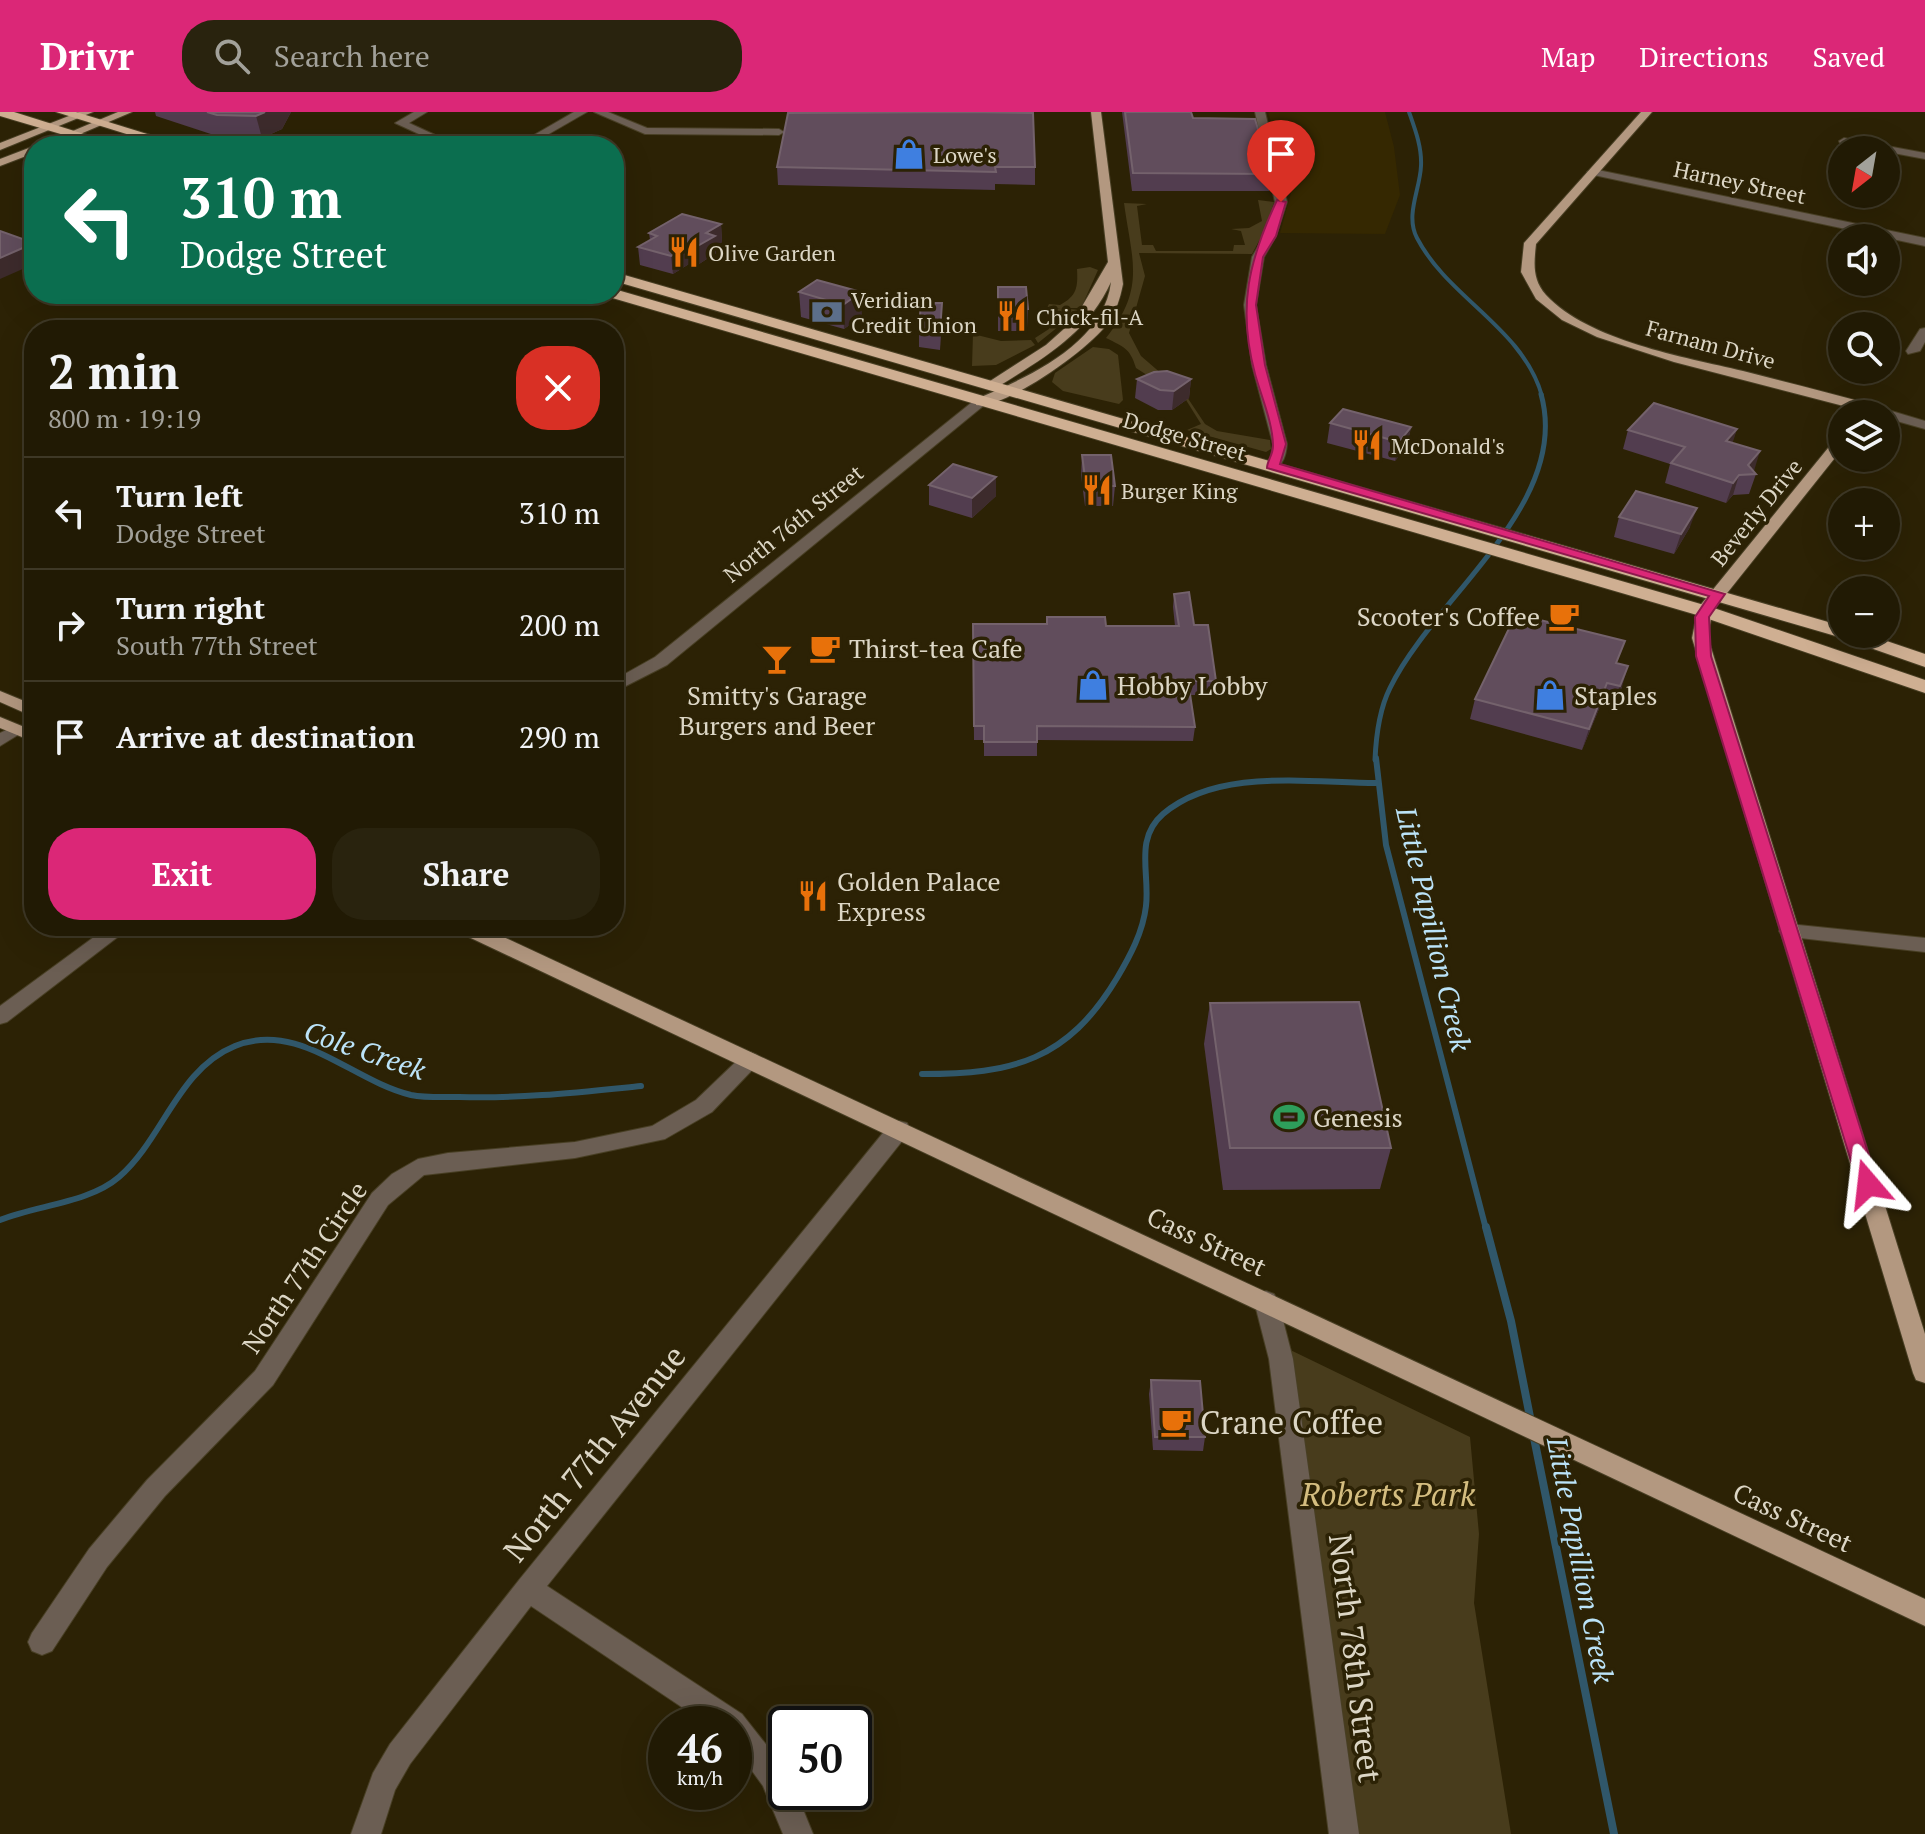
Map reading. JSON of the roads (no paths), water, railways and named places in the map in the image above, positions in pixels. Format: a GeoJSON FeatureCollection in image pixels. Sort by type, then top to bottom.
{"type":"FeatureCollection","features":[{"type":"Feature","properties":{"kind":"highway"},"geometry":{"type":"LineString","coordinates":[[0,112],[80,136]]}},
{"type":"Feature","properties":{"kind":"highway"},"geometry":{"type":"LineString","coordinates":[[62,112],[83,114],[100,123],[145,136]]}},
{"type":"Feature","properties":{"kind":"highway","name":"Dodge Street"},"geometry":{"type":"LineString","coordinates":[[624,279],[1828,628]]}},
{"type":"Feature","properties":{"kind":"highway","name":"Dodge Street"},"geometry":{"type":"LineString","coordinates":[[624,297],[1704,611],[1925,687]]}},
{"type":"Feature","properties":{"kind":"highway","name":"Dodge Street"},"geometry":{"type":"LineString","coordinates":[[1887,648],[1925,661]]}},
{"type":"Feature","properties":{"kind":"main road"},"geometry":{"type":"LineString","coordinates":[[68,136],[127,112]]}},
{"type":"Feature","properties":{"kind":"main road"},"geometry":{"type":"LineString","coordinates":[[981,402],[1009,389],[1079,346],[1102,324],[1117,296],[1096,112]]}},
{"type":"Feature","properties":{"kind":"main road"},"geometry":{"type":"LineString","coordinates":[[1593,172],[1647,112]]}},
{"type":"Feature","properties":{"kind":"main road"},"geometry":{"type":"LineString","coordinates":[[28,136],[83,114]]}},
{"type":"Feature","properties":{"kind":"main road"},"geometry":{"type":"LineString","coordinates":[[0,147],[24,138]]}},
{"type":"Feature","properties":{"kind":"main road"},"geometry":{"type":"LineString","coordinates":[[0,163],[24,153]]}},
{"type":"Feature","properties":{"kind":"main road","name":"Farnam Drive"},"geometry":{"type":"LineString","coordinates":[[1593,172],[1535,235],[1526,253],[1526,271],[1536,290],[1563,314],[1603,336],[1828,400]]}},
{"type":"Feature","properties":{"kind":"main road"},"geometry":{"type":"LineString","coordinates":[[991,384],[1079,325],[1098,299],[1113,261]]}},
{"type":"Feature","properties":{"kind":"main road","name":"North 76th Street"},"geometry":{"type":"LineString","coordinates":[[981,402],[991,384]]}},
{"type":"Feature","properties":{"kind":"main road","name":"Beverly Drive"},"geometry":{"type":"LineString","coordinates":[[1704,611],[1828,457]]}},
{"type":"Feature","properties":{"kind":"main road"},"geometry":{"type":"LineString","coordinates":[[1704,611],[1700,635],[1703,656],[1925,1373]]}},
{"type":"Feature","properties":{"kind":"main road"},"geometry":{"type":"LineString","coordinates":[[0,696],[24,707]]}},
{"type":"Feature","properties":{"kind":"main road"},"geometry":{"type":"LineString","coordinates":[[0,722],[24,732]]}},
{"type":"Feature","properties":{"kind":"main road","name":"Cass Street"},"geometry":{"type":"LineString","coordinates":[[484,936],[1925,1613]]}},
{"type":"Feature","properties":{"kind":"street"},"geometry":{"type":"LineString","coordinates":[[422,112],[400,123],[431,136]]}},
{"type":"Feature","properties":{"kind":"street"},"geometry":{"type":"LineString","coordinates":[[536,136],[568,116],[582,112]]}},
{"type":"Feature","properties":{"kind":"street"},"geometry":{"type":"LineString","coordinates":[[599,112],[638,130],[779,132]]}},
{"type":"Feature","properties":{"kind":"street"},"geometry":{"type":"LineString","coordinates":[[1260,112],[1281,192],[1270,236],[1258,257],[1250,305],[1259,365],[1280,444],[1278,457],[1272,465]]}},
{"type":"Feature","properties":{"kind":"street"},"geometry":{"type":"LineString","coordinates":[[1900,151],[1925,156]]}},
{"type":"Feature","properties":{"kind":"street","name":"Harney Street"},"geometry":{"type":"LineString","coordinates":[[1593,172],[1925,242]]}},
{"type":"Feature","properties":{"kind":"street"},"geometry":{"type":"LineString","coordinates":[[1913,351],[1925,332]]}},
{"type":"Feature","properties":{"kind":"street","name":"North 76th Street"},"geometry":{"type":"LineString","coordinates":[[624,681],[661,661],[981,402]]}},
{"type":"Feature","properties":{"kind":"street","name":"Farnam Drive"},"geometry":{"type":"LineString","coordinates":[[1900,419],[1925,425]]}},
{"type":"Feature","properties":{"kind":"street"},"geometry":{"type":"LineString","coordinates":[[0,741],[24,734]]}},
{"type":"Feature","properties":{"kind":"street"},"geometry":{"type":"LineString","coordinates":[[1789,931],[1925,945]]}},
{"type":"Feature","properties":{"kind":"street"},"geometry":{"type":"LineString","coordinates":[[0,1017],[109,936]]}},
{"type":"Feature","properties":{"kind":"street","name":"North 77th Circle"},"geometry":{"type":"LineString","coordinates":[[42,1642],[98,1558],[146,1500],[264,1378],[380,1199],[400,1180],[418,1168],[448,1162],[575,1150],[657,1133],[704,1106],[750,1060]]}},
{"type":"Feature","properties":{"kind":"street","name":"North 77th Avenue"},"geometry":{"type":"LineString","coordinates":[[366,1834],[383,1783],[400,1754],[528,1589],[899,1129]]}},
{"type":"Feature","properties":{"kind":"street","name":"North 78th Street"},"geometry":{"type":"LineString","coordinates":[[1266,1301],[1283,1375],[1344,1834]]}},
{"type":"Feature","properties":{"kind":"street"},"geometry":{"type":"LineString","coordinates":[[528,1589],[704,1706]]}},
{"type":"Feature","properties":{"kind":"street"},"geometry":{"type":"LineString","coordinates":[[752,1743],[773,1772],[798,1834]]}},
{"type":"Feature","properties":{"kind":"waterway","name":"Little Papillion Creek"},"geometry":{"type":"LineString","coordinates":[[1409,112],[1421,159],[1412,220],[1417,238],[1447,278],[1519,351],[1542,396]]}},
{"type":"Feature","properties":{"kind":"waterway","name":"Little Papillion Creek"},"geometry":{"type":"LineString","coordinates":[[1375,760],[1379,723],[1390,688],[1410,654],[1494,548],[1537,474],[1545,434],[1541,394]]}},
{"type":"Feature","properties":{"kind":"waterway","name":"Little Papillion Creek"},"geometry":{"type":"LineString","coordinates":[[1376,758],[1386,845],[1486,1229]]}},
{"type":"Feature","properties":{"kind":"waterway","name":"Cole Creek"},"geometry":{"type":"LineString","coordinates":[[922,1074],[984,1071],[1011,1066],[1057,1045],[1078,1028],[1117,978],[1139,934],[1146,906],[1145,857],[1149,834],[1163,814],[1185,799],[1210,789],[1266,781],[1376,783]]}},
{"type":"Feature","properties":{"kind":"waterway","name":"Cole Creek"},"geometry":{"type":"LineString","coordinates":[[0,1220],[78,1198],[107,1186],[148,1144],[199,1071],[235,1046],[259,1040],[303,1046],[389,1088],[417,1096],[528,1096],[641,1086]]}},
{"type":"Feature","properties":{"kind":"waterway","name":"Little Papillion Creek"},"geometry":{"type":"LineString","coordinates":[[1486,1227],[1511,1321],[1531,1422]]}},
{"type":"Feature","properties":{"kind":"waterway","name":"Little Papillion Creek"},"geometry":{"type":"LineString","coordinates":[[1533,1433],[1614,1834]]}},
{"type":"Feature","properties":{"kind":"place","name":"Lowe's"},"geometry":{"type":"Point","coordinates":[909,154]}},
{"type":"Feature","properties":{"kind":"place","name":"Olive Garden"},"geometry":{"type":"Point","coordinates":[684,252]}},
{"type":"Feature","properties":{"kind":"place","name":"Veridian Credit Union"},"geometry":{"type":"Point","coordinates":[827,312]}},
{"type":"Feature","properties":{"kind":"place","name":"Chick-fil-A"},"geometry":{"type":"Point","coordinates":[1012,316]}},
{"type":"Feature","properties":{"kind":"place","name":"McDonald's"},"geometry":{"type":"Point","coordinates":[1367,445]}},
{"type":"Feature","properties":{"kind":"place","name":"Burger King"},"geometry":{"type":"Point","coordinates":[1097,490]}},
{"type":"Feature","properties":{"kind":"place","name":"Scooter's Coffee"},"geometry":{"type":"Point","coordinates":[1564,616]}},
{"type":"Feature","properties":{"kind":"place","name":"Thirst-tea Cafe"},"geometry":{"type":"Point","coordinates":[825,648]}},
{"type":"Feature","properties":{"kind":"place","name":"Smitty's Garage Burgers and Beer"},"geometry":{"type":"Point","coordinates":[777,659]}},
{"type":"Feature","properties":{"kind":"place","name":"Hobby Lobby"},"geometry":{"type":"Point","coordinates":[1093,685]}},
{"type":"Feature","properties":{"kind":"place","name":"Staples"},"geometry":{"type":"Point","coordinates":[1550,695]}},
{"type":"Feature","properties":{"kind":"place","name":"Golden Palace Express"},"geometry":{"type":"Point","coordinates":[813,896]}},
{"type":"Feature","properties":{"kind":"place","name":"Genesis"},"geometry":{"type":"Point","coordinates":[1289,1117]}},
{"type":"Feature","properties":{"kind":"place","name":"Crane Coffee"},"geometry":{"type":"Point","coordinates":[1176,1422]}},
{"type":"Feature","properties":{"kind":"park label","name":"Roberts Park"},"geometry":{"type":"Point","coordinates":[1388,1494]}}]}
